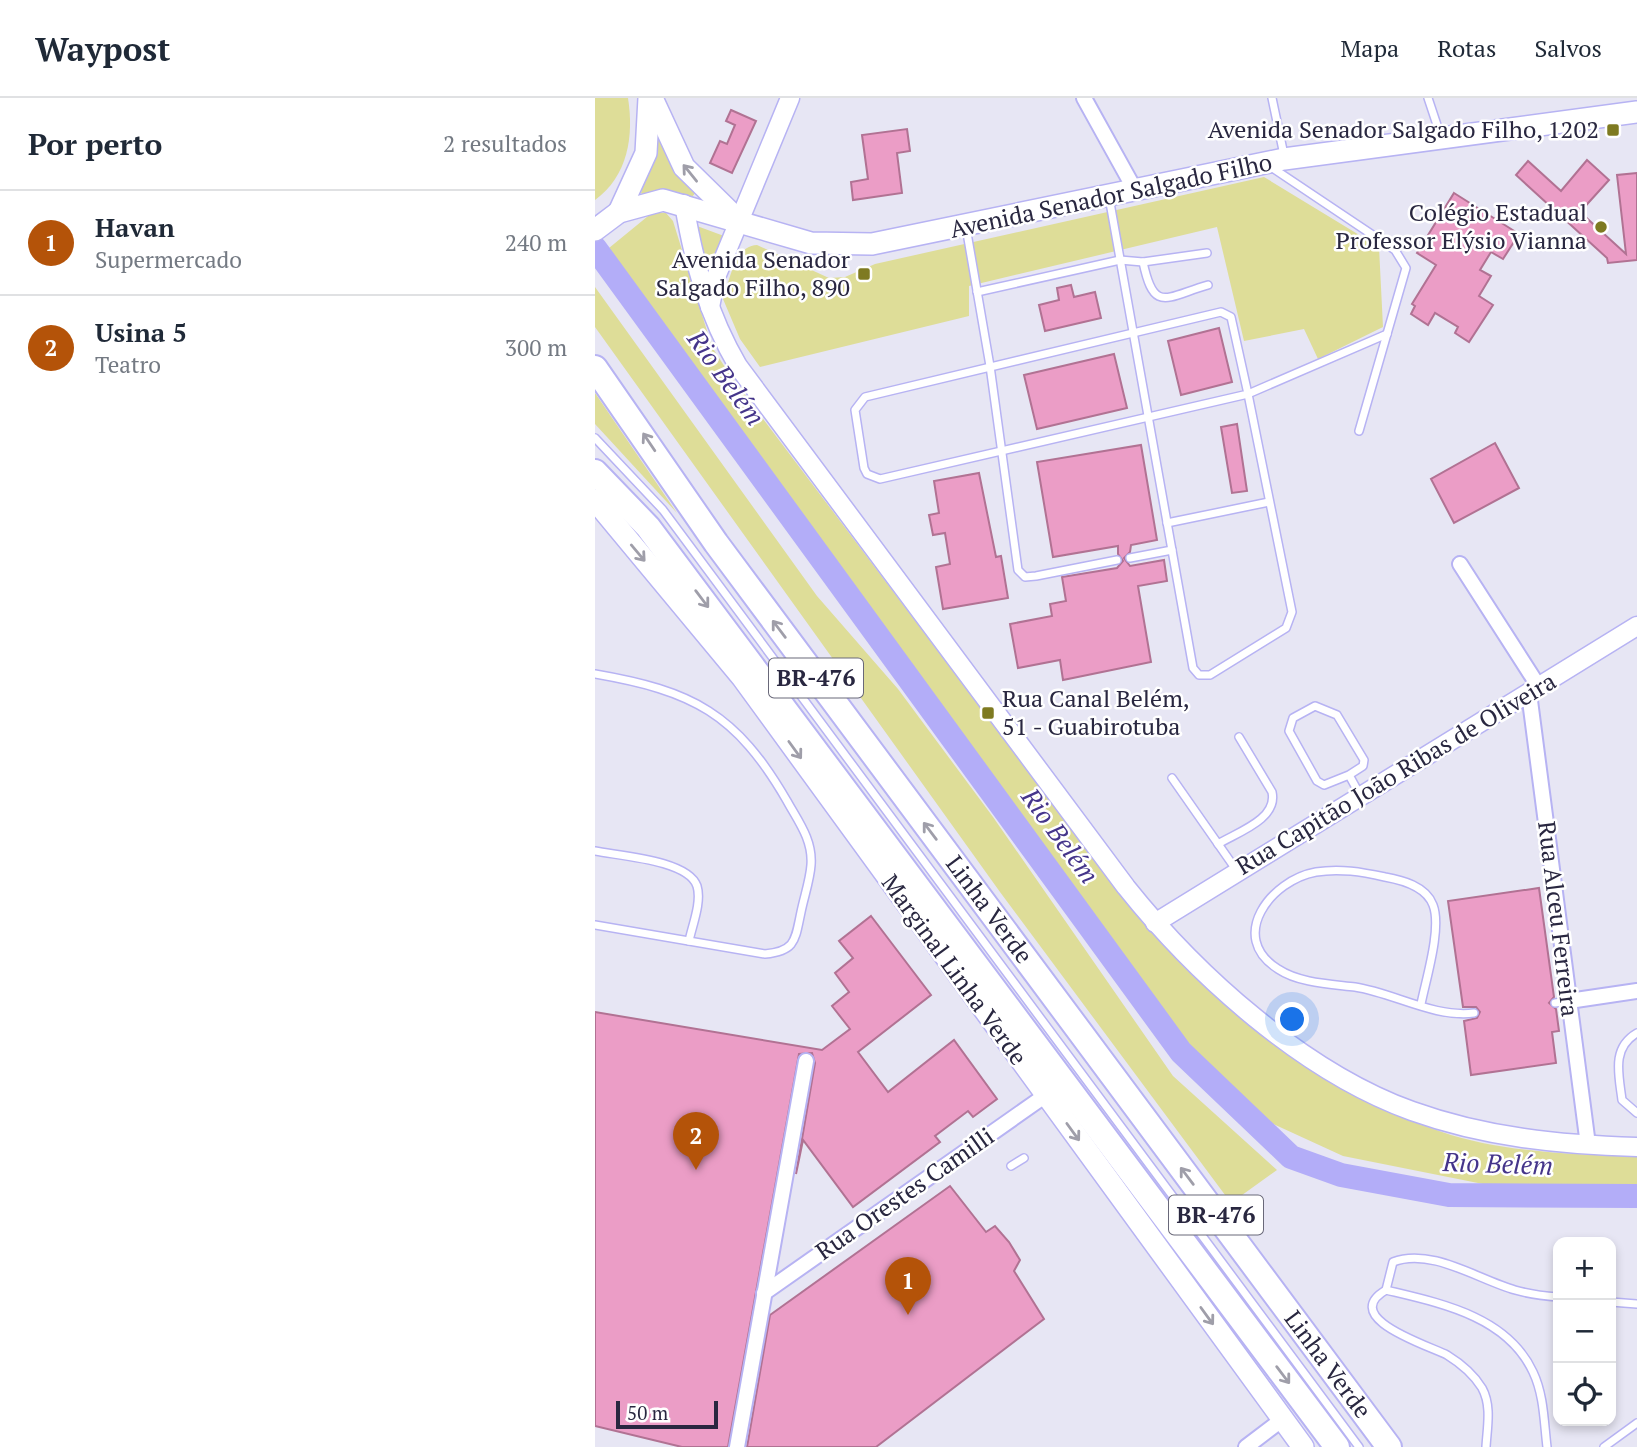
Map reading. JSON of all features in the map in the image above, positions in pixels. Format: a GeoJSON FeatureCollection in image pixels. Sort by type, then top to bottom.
{"type":"FeatureCollection","features":[{"type":"Feature","properties":{"kind":"highway","name":"Linha Verde"},"geometry":{"type":"LineString","coordinates":[[595,368],[635,422],[716,543],[1389,1447]]}},
{"type":"Feature","properties":{"kind":"highway","name":"Linha Verde"},"geometry":{"type":"LineString","coordinates":[[595,472],[647,527],[1337,1447]]}},
{"type":"Feature","properties":{"kind":"main road"},"geometry":{"type":"LineString","coordinates":[[619,212],[646,153],[650,98]]}},
{"type":"Feature","properties":{"kind":"main road","name":"Avenida Senador Salgado Filho"},"geometry":{"type":"LineString","coordinates":[[650,98],[684,167],[739,221],[796,240],[831,246],[872,244],[966,227],[1274,161],[1440,136],[1637,112]]}},
{"type":"Feature","properties":{"kind":"main road"},"geometry":{"type":"LineString","coordinates":[[595,230],[619,212],[654,200],[684,204],[739,221]]}},
{"type":"Feature","properties":{"kind":"main road","name":"Marginal Linha Verde"},"geometry":{"type":"LineString","coordinates":[[595,500],[742,677],[1303,1447]]}},
{"type":"Feature","properties":{"kind":"street"},"geometry":{"type":"LineString","coordinates":[[710,308],[716,277],[790,98]]}},
{"type":"Feature","properties":{"kind":"street"},"geometry":{"type":"LineString","coordinates":[[1084,98],[1135,190]]}},
{"type":"Feature","properties":{"kind":"street"},"geometry":{"type":"LineString","coordinates":[[684,204],[697,273],[727,347],[750,384],[1155,923],[1257,1016],[1319,1064],[1356,1086],[1442,1120],[1516,1136],[1588,1145],[1637,1147]]}},
{"type":"Feature","properties":{"kind":"street","name":"Rua Alceu Ferreira"},"geometry":{"type":"LineString","coordinates":[[1460,564],[1534,690],[1562,1002],[1588,1145]]}},
{"type":"Feature","properties":{"kind":"street","name":"Rua Capitão João Ribas de Oliveira"},"geometry":{"type":"LineString","coordinates":[[1155,923],[1637,626]]}},
{"type":"Feature","properties":{"kind":"street"},"geometry":{"type":"LineString","coordinates":[[1562,1002],[1637,991]]}},
{"type":"Feature","properties":{"kind":"street"},"geometry":{"type":"LineString","coordinates":[[737,1447],[806,1061]]}},
{"type":"Feature","properties":{"kind":"street","name":"Rua Orestes Camilli"},"geometry":{"type":"LineString","coordinates":[[764,1293],[1045,1095]]}},
{"type":"Feature","properties":{"kind":"street"},"geometry":{"type":"LineString","coordinates":[[1245,1447],[1283,1419]]}},
{"type":"Feature","properties":{"kind":"lane"},"geometry":{"type":"LineString","coordinates":[[1272,98],[1274,161],[1395,250],[1406,268],[1359,430]]}},
{"type":"Feature","properties":{"kind":"lane"},"geometry":{"type":"LineString","coordinates":[[1428,98],[1440,136]]}},
{"type":"Feature","properties":{"kind":"lane"},"geometry":{"type":"LineString","coordinates":[[1108,196],[1120,260],[1133,334],[1148,416],[1193,668],[1199,675],[1210,675],[1286,628],[1291,621],[1292,612],[1248,394],[1231,317],[1227,313],[1133,334],[990,366],[865,397],[855,410],[864,468],[873,478],[880,480],[1148,416],[1248,394],[1387,334]]}},
{"type":"Feature","properties":{"kind":"lane"},"geometry":{"type":"LineString","coordinates":[[966,227],[990,366],[1018,570],[1025,577],[1035,576],[1117,560]]}},
{"type":"Feature","properties":{"kind":"lane"},"geometry":{"type":"LineString","coordinates":[[977,292],[1120,260],[1143,262],[1207,253]]}},
{"type":"Feature","properties":{"kind":"lane"},"geometry":{"type":"LineString","coordinates":[[1143,262],[1149,289],[1155,296],[1164,298],[1208,285]]}},
{"type":"Feature","properties":{"kind":"lane"},"geometry":{"type":"LineString","coordinates":[[595,438],[663,510],[1359,1447]]}},
{"type":"Feature","properties":{"kind":"lane"},"geometry":{"type":"LineString","coordinates":[[1167,523],[1269,502]]}},
{"type":"Feature","properties":{"kind":"lane"},"geometry":{"type":"LineString","coordinates":[[1130,558],[1172,550]]}},
{"type":"Feature","properties":{"kind":"lane"},"geometry":{"type":"LineString","coordinates":[[595,674],[648,683],[671,691],[730,726],[770,772],[808,837],[811,863],[795,942],[783,952],[765,954],[595,925]]}},
{"type":"Feature","properties":{"kind":"lane"},"geometry":{"type":"LineString","coordinates":[[1315,706],[1337,715],[1364,760],[1363,766],[1349,775],[1324,785],[1317,781],[1289,731],[1293,718],[1315,706]]}},
{"type":"Feature","properties":{"kind":"lane"},"geometry":{"type":"LineString","coordinates":[[1218,844],[1263,817],[1271,810],[1274,802],[1272,792],[1239,737]]}},
{"type":"Feature","properties":{"kind":"lane"},"geometry":{"type":"LineString","coordinates":[[1349,775],[1360,795]]}},
{"type":"Feature","properties":{"kind":"lane"},"geometry":{"type":"LineString","coordinates":[[1172,778],[1237,871]]}},
{"type":"Feature","properties":{"kind":"lane"},"geometry":{"type":"LineString","coordinates":[[595,851],[673,866],[688,873],[697,886],[689,941]]}},
{"type":"Feature","properties":{"kind":"lane"},"geometry":{"type":"LineString","coordinates":[[1421,1004],[1436,921],[1433,903],[1421,890],[1405,880],[1346,870],[1314,873],[1282,887],[1263,907],[1254,934],[1258,952],[1278,970],[1305,980],[1366,989],[1458,1015],[1474,1013]]}},
{"type":"Feature","properties":{"kind":"lane"},"geometry":{"type":"LineString","coordinates":[[1637,1034],[1627,1040],[1618,1061],[1622,1100],[1637,1113]]}},
{"type":"Feature","properties":{"kind":"lane"},"geometry":{"type":"LineString","coordinates":[[1011,1166],[1024,1158]]}},
{"type":"Feature","properties":{"kind":"lane"},"geometry":{"type":"LineString","coordinates":[[1486,1447],[1489,1410],[1483,1391],[1456,1361],[1405,1339],[1379,1319],[1372,1304],[1377,1296],[1386,1290],[1393,1262],[1404,1258],[1441,1263],[1513,1290],[1553,1296]]}},
{"type":"Feature","properties":{"kind":"lane"},"geometry":{"type":"LineString","coordinates":[[1386,1290],[1459,1309],[1500,1333],[1519,1351],[1533,1371],[1541,1396],[1547,1447]]}},
{"type":"Feature","properties":{"kind":"lane"},"geometry":{"type":"LineString","coordinates":[[1616,1302],[1637,1304]]}},
{"type":"Feature","properties":{"kind":"lane"},"geometry":{"type":"LineString","coordinates":[[1604,1447],[1637,1423]]}},
{"type":"Feature","properties":{"kind":"shaded area"},"geometry":{"type":"Polygon","coordinates":[[[595,98],[628,98],[630,127],[622,167],[606,190],[595,200],[595,98]]]}},
{"type":"Feature","properties":{"kind":"shaded area"},"geometry":{"type":"Polygon","coordinates":[[[657,132],[696,192],[692,197],[667,190],[644,196],[641,193],[657,132]]]}},
{"type":"Feature","properties":{"kind":"shaded area"},"geometry":{"type":"Polygon","coordinates":[[[1264,177],[1379,247],[1383,327],[1318,359],[1304,329],[1244,341],[1217,227],[969,286],[969,316],[760,367],[740,339],[723,299],[738,258],[743,251],[757,245],[829,278],[845,277],[875,264],[1264,177]]]}},
{"type":"Feature","properties":{"kind":"shaded area"},"geometry":{"type":"Polygon","coordinates":[[[653,212],[666,213],[673,221],[712,347],[730,375],[1131,907],[1196,977],[1271,1040],[1312,1068],[1398,1114],[1442,1132],[1488,1144],[1563,1153],[1637,1156],[1637,1188],[1513,1190],[1343,1156],[1267,1121],[1186,1048],[705,391],[609,248],[653,212]]]}},
{"type":"Feature","properties":{"kind":"shaded area"},"geometry":{"type":"Polygon","coordinates":[[[697,226],[724,236],[706,279],[697,226]]]}},
{"type":"Feature","properties":{"kind":"shaded area"},"geometry":{"type":"Polygon","coordinates":[[[595,287],[817,596],[898,689],[993,817],[1173,1076],[1277,1170],[1231,1203],[1000,892],[595,327],[595,287]]]}},
{"type":"Feature","properties":{"kind":"shaded area"},"geometry":{"type":"Polygon","coordinates":[[[595,393],[677,513],[595,424],[595,393]]]}},
{"type":"Feature","properties":{"kind":"building"},"geometry":{"type":"Polygon","coordinates":[[[731,110],[756,121],[732,173],[710,163],[720,141],[727,144],[735,125],[726,121],[731,110]]]}},
{"type":"Feature","properties":{"kind":"building"},"geometry":{"type":"Polygon","coordinates":[[[907,129],[910,151],[897,153],[902,193],[853,200],[851,182],[868,179],[862,135],[907,129]]]}},
{"type":"Feature","properties":{"kind":"building"},"geometry":{"type":"Polygon","coordinates":[[[1587,160],[1609,180],[1580,212],[1626,254],[1617,175],[1637,173],[1637,260],[1608,263],[1607,258],[1516,175],[1528,161],[1561,191],[1587,160]]]}},
{"type":"Feature","properties":{"kind":"building"},"geometry":{"type":"Polygon","coordinates":[[[1454,193],[1519,234],[1503,259],[1491,252],[1480,270],[1491,276],[1479,296],[1493,305],[1469,342],[1455,333],[1458,327],[1435,313],[1428,325],[1411,314],[1415,306],[1412,304],[1436,265],[1417,253],[1454,193]]]}},
{"type":"Feature","properties":{"kind":"building"},"geometry":{"type":"Polygon","coordinates":[[[1071,285],[1074,297],[1095,292],[1101,318],[1045,331],[1039,305],[1059,300],[1057,288],[1071,285]]]}},
{"type":"Feature","properties":{"kind":"building"},"geometry":{"type":"Polygon","coordinates":[[[1219,328],[1232,382],[1181,395],[1168,341],[1219,328]]]}},
{"type":"Feature","properties":{"kind":"building"},"geometry":{"type":"Polygon","coordinates":[[[1114,354],[1127,408],[1037,429],[1024,375],[1114,354]]]}},
{"type":"Feature","properties":{"kind":"building"},"geometry":{"type":"Polygon","coordinates":[[[1237,424],[1247,491],[1232,493],[1221,427],[1237,424]]]}},
{"type":"Feature","properties":{"kind":"building"},"geometry":{"type":"Polygon","coordinates":[[[1495,443],[1519,488],[1454,523],[1431,479],[1495,443]]]}},
{"type":"Feature","properties":{"kind":"building"},"geometry":{"type":"Polygon","coordinates":[[[1141,445],[1157,540],[1131,545],[1130,552],[1124,558],[1130,566],[1164,560],[1167,581],[1138,586],[1151,662],[1063,680],[1060,660],[1018,668],[1010,624],[1052,616],[1050,604],[1066,601],[1062,577],[1117,568],[1123,561],[1118,554],[1118,546],[1053,557],[1037,462],[1141,445]]]}},
{"type":"Feature","properties":{"kind":"building"},"geometry":{"type":"Polygon","coordinates":[[[979,473],[996,557],[1001,556],[1008,598],[943,609],[936,567],[950,564],[945,533],[933,535],[929,515],[939,513],[934,481],[979,473]]]}},
{"type":"Feature","properties":{"kind":"building"},"geometry":{"type":"Polygon","coordinates":[[[1539,888],[1554,997],[1549,1003],[1556,1009],[1559,1031],[1552,1032],[1556,1063],[1471,1075],[1464,1021],[1477,1018],[1480,1012],[1476,1007],[1463,1007],[1448,901],[1539,888]]]}},
{"type":"Feature","properties":{"kind":"building"},"geometry":{"type":"Polygon","coordinates":[[[871,916],[931,995],[858,1052],[888,1092],[954,1040],[997,1099],[973,1117],[968,1111],[935,1136],[940,1142],[853,1207],[803,1140],[796,1174],[815,1063],[812,1053],[799,1054],[728,1447],[682,1447],[595,1426],[595,1012],[822,1050],[850,1029],[832,1006],[849,992],[835,973],[853,958],[839,941],[871,916]]]}},
{"type":"Feature","properties":{"kind":"building"},"geometry":{"type":"Polygon","coordinates":[[[950,1186],[986,1232],[995,1226],[1009,1242],[1020,1260],[1014,1271],[1044,1319],[876,1447],[747,1447],[770,1315],[950,1186]]]}},
{"type":"Feature","properties":{"kind":"waterway","name":"Rio Belém"},"geometry":{"type":"LineString","coordinates":[[595,248],[1181,1052],[1291,1157],[1341,1175],[1449,1195],[1637,1196]]}},
{"type":"Feature","properties":{"kind":"place","name":"Avenida Senador Salgado Filho, 1202"},"geometry":{"type":"Point","coordinates":[1613,130]}},
{"type":"Feature","properties":{"kind":"place","name":"Colégio Estadual Professor Elýsio Vianna"},"geometry":{"type":"Point","coordinates":[1601,227]}},
{"type":"Feature","properties":{"kind":"place","name":"Avenida Senador Salgado Filho, 890"},"geometry":{"type":"Point","coordinates":[864,274]}},
{"type":"Feature","properties":{"kind":"place","name":"Rua Canal Belém, 51 - Guabirotuba"},"geometry":{"type":"Point","coordinates":[988,713]}},
{"type":"Feature","properties":{"kind":"place","name":"Usina 5"},"geometry":{"type":"Point","coordinates":[696,1170]}},
{"type":"Feature","properties":{"kind":"place","name":"Havan"},"geometry":{"type":"Point","coordinates":[908,1315]}}]}
